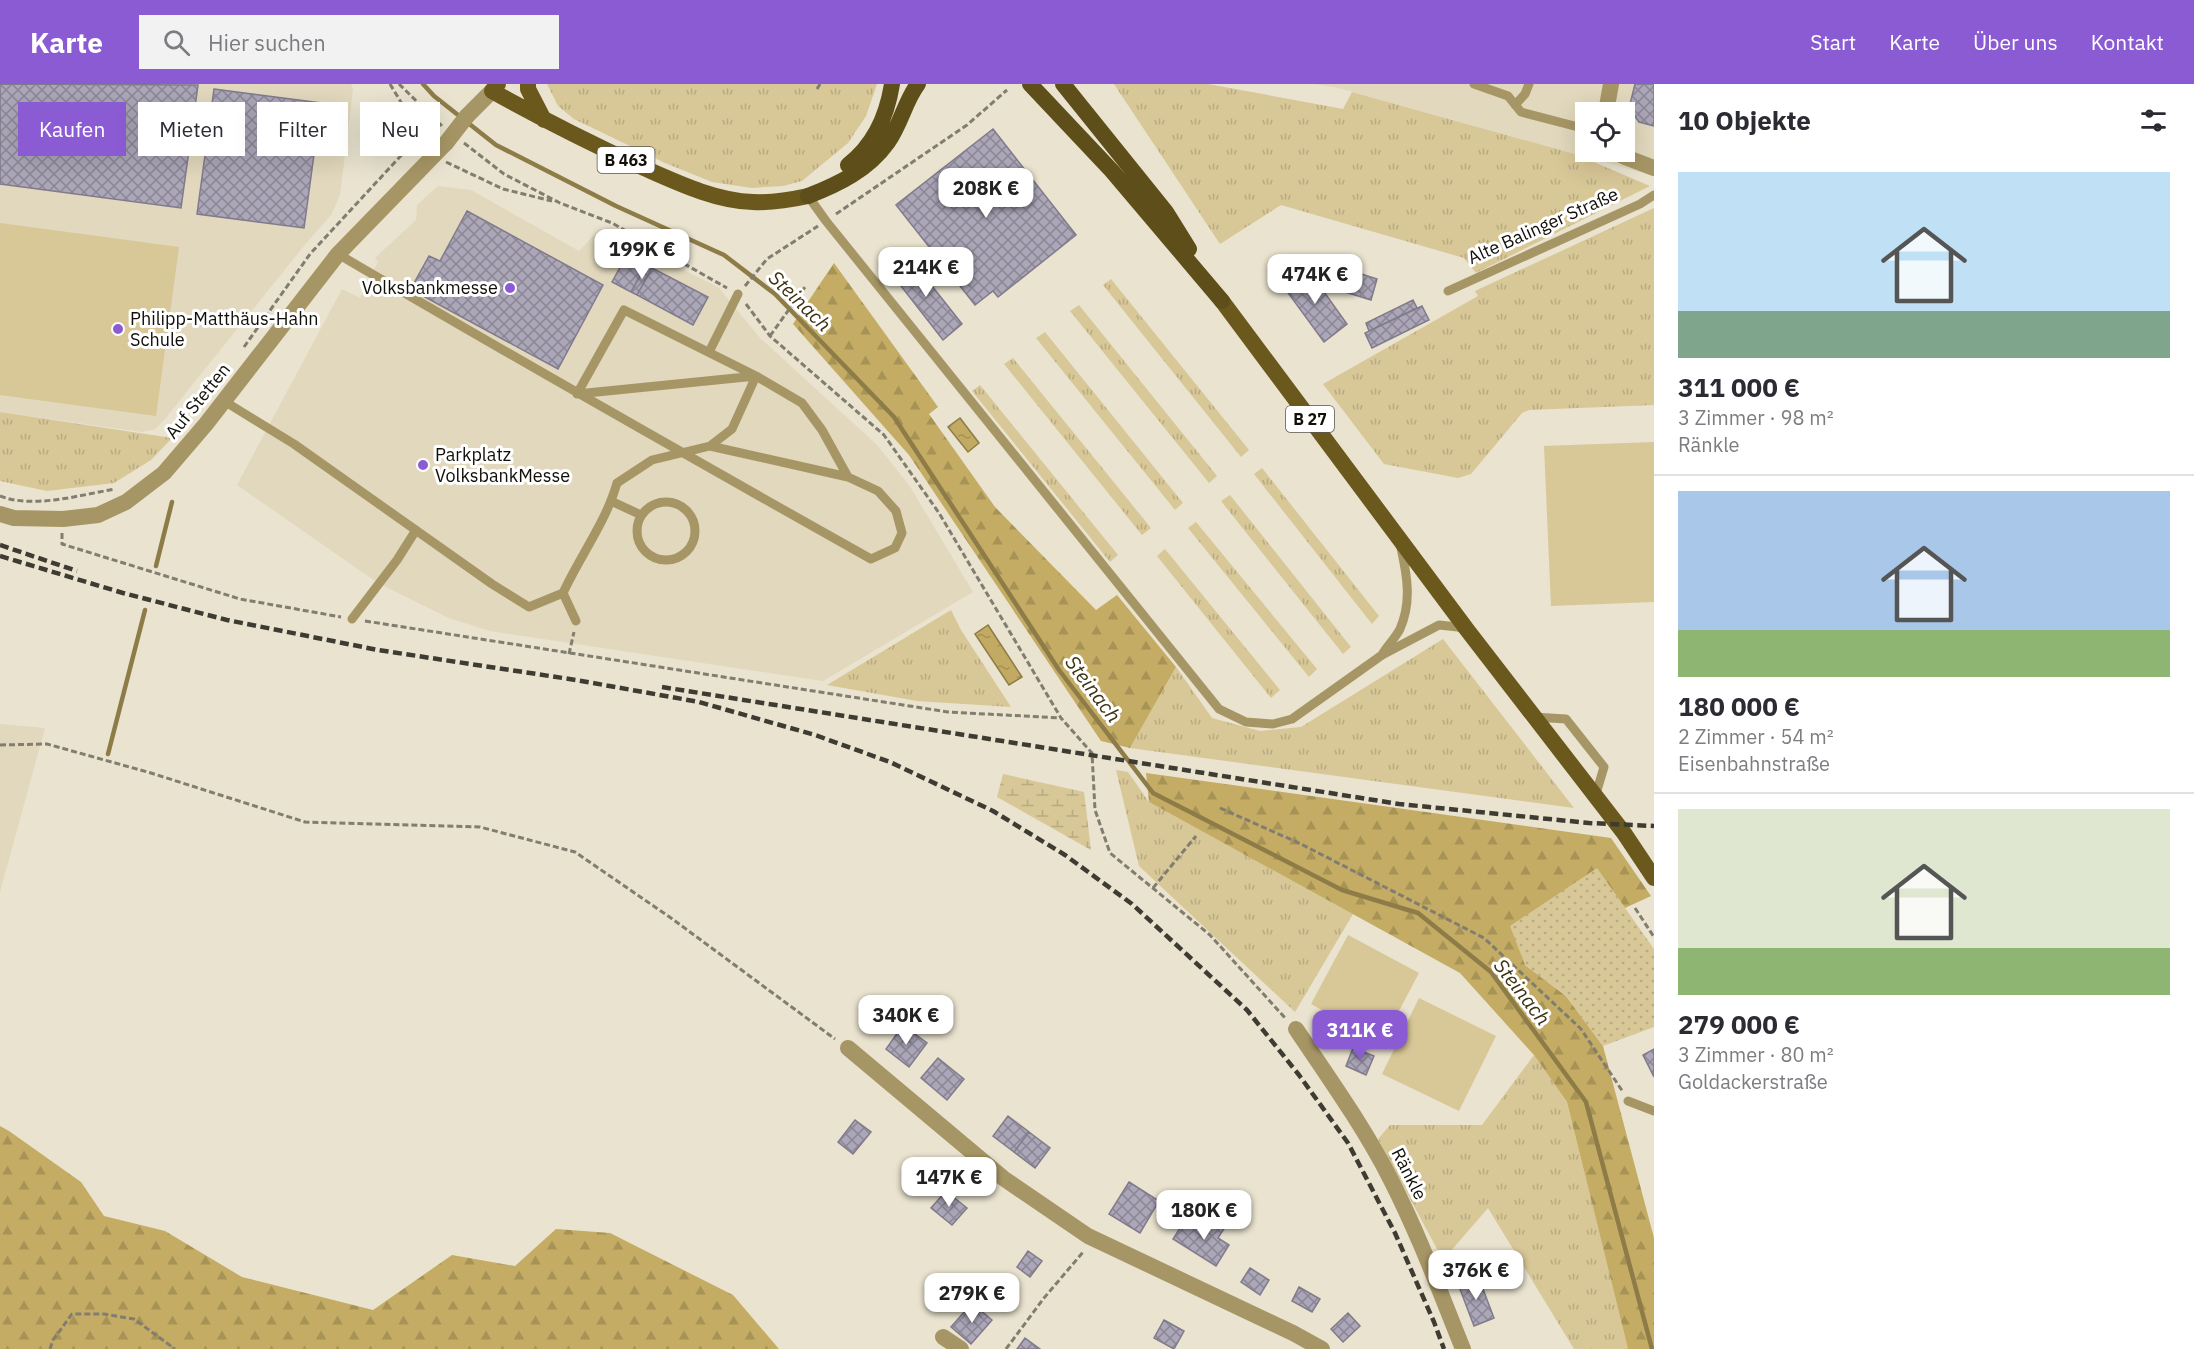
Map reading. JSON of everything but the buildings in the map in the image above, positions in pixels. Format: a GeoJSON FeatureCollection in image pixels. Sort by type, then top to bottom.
{"type":"FeatureCollection","features":[{"type":"Feature","properties":{"kind":"highway","name":"B 463"},"geometry":{"type":"LineString","coordinates":[[808,196],[859,156],[876,134],[889,104],[892,84]]}},
{"type":"Feature","properties":{"kind":"highway"},"geometry":{"type":"LineString","coordinates":[[808,196],[840,184],[862,168],[888,142],[918,84]]}},
{"type":"Feature","properties":{"kind":"highway","name":"B 27"},"geometry":{"type":"LineString","coordinates":[[1063,84],[1166,212],[1222,301]]}},
{"type":"Feature","properties":{"kind":"highway","name":"B 27"},"geometry":{"type":"LineString","coordinates":[[1032,86],[1112,171],[1222,301]]}},
{"type":"Feature","properties":{"kind":"main road"},"geometry":{"type":"LineString","coordinates":[[528,84],[528,89],[544,121]]}},
{"type":"Feature","properties":{"kind":"main road","name":"B 463"},"geometry":{"type":"LineString","coordinates":[[491,86],[544,121],[644,168],[710,195],[752,202],[785,201],[808,196]]}},
{"type":"Feature","properties":{"kind":"main road","name":"B 27"},"geometry":{"type":"LineString","coordinates":[[1222,301],[1468,631],[1624,834],[1654,878]]}},
{"type":"Feature","properties":{"kind":"street"},"geometry":{"type":"LineString","coordinates":[[1608,102],[1611,84]]}},
{"type":"Feature","properties":{"kind":"street","name":"Auf Stetten"},"geometry":{"type":"LineString","coordinates":[[440,150],[452,138],[491,86]]}},
{"type":"Feature","properties":{"kind":"street","name":"Auf Stetten"},"geometry":{"type":"LineString","coordinates":[[0,514],[15,518],[63,519],[98,515],[126,502],[164,473],[224,401],[338,254],[434,156]]}},
{"type":"Feature","properties":{"kind":"street"},"geometry":{"type":"LineString","coordinates":[[1635,161],[1654,168]]}},
{"type":"Feature","properties":{"kind":"street","name":"Ränkle"},"geometry":{"type":"LineString","coordinates":[[1296,1029],[1355,1116],[1391,1179],[1417,1234],[1463,1349]]}},
{"type":"Feature","properties":{"kind":"street"},"geometry":{"type":"LineString","coordinates":[[848,1048],[1003,1178],[1096,1239],[1322,1349]]}},
{"type":"Feature","properties":{"kind":"street"},"geometry":{"type":"LineString","coordinates":[[943,1337],[961,1349]]}},
{"type":"Feature","properties":{"kind":"lane"},"geometry":{"type":"LineString","coordinates":[[1473,84],[1508,96],[1521,112],[1575,126]]}},
{"type":"Feature","properties":{"kind":"lane"},"geometry":{"type":"LineString","coordinates":[[1515,105],[1525,94],[1529,84]]}},
{"type":"Feature","properties":{"kind":"lane","name":"Alte Balinger Straße"},"geometry":{"type":"LineString","coordinates":[[1448,291],[1640,204],[1654,195]]}},
{"type":"Feature","properties":{"kind":"lane"},"geometry":{"type":"LineString","coordinates":[[808,196],[1218,709],[1245,722],[1273,724],[1292,719],[1382,655],[1439,625],[1458,627],[1468,631]]}},
{"type":"Feature","properties":{"kind":"lane"},"geometry":{"type":"LineString","coordinates":[[338,254],[577,394],[872,559],[895,548],[902,533],[896,511],[878,491],[848,477],[710,446]]}},
{"type":"Feature","properties":{"kind":"lane"},"geometry":{"type":"LineString","coordinates":[[709,352],[738,294]]}},
{"type":"Feature","properties":{"kind":"lane"},"geometry":{"type":"LineString","coordinates":[[577,394],[624,310],[756,376],[802,403],[822,430],[848,477]]}},
{"type":"Feature","properties":{"kind":"lane"},"geometry":{"type":"LineString","coordinates":[[577,394],[756,376]]}},
{"type":"Feature","properties":{"kind":"lane"},"geometry":{"type":"LineString","coordinates":[[224,401],[294,444],[492,584],[529,607],[563,593],[576,563],[611,501],[617,483],[652,459],[710,446],[732,429],[756,376]]}},
{"type":"Feature","properties":{"kind":"lane"},"geometry":{"type":"LineString","coordinates":[[611,501],[641,515]]}},
{"type":"Feature","properties":{"kind":"lane"},"geometry":{"type":"LineString","coordinates":[[659,502],[670,502],[681,506],[690,514],[694,525],[694,536],[690,546],[682,555],[672,560],[661,560],[650,556],[642,548],[637,537],[637,526],[641,515],[649,507],[659,502]]}},
{"type":"Feature","properties":{"kind":"lane"},"geometry":{"type":"LineString","coordinates":[[352,619],[397,560],[416,530]]}},
{"type":"Feature","properties":{"kind":"lane"},"geometry":{"type":"LineString","coordinates":[[1382,655],[1400,629],[1408,583],[1398,537]]}},
{"type":"Feature","properties":{"kind":"lane"},"geometry":{"type":"LineString","coordinates":[[563,593],[576,621]]}},
{"type":"Feature","properties":{"kind":"lane"},"geometry":{"type":"LineString","coordinates":[[1534,717],[1566,719],[1604,767],[1595,797]]}},
{"type":"Feature","properties":{"kind":"lane"},"geometry":{"type":"LineString","coordinates":[[1628,1101],[1654,1111]]}},
{"type":"Feature","properties":{"kind":"path"},"geometry":{"type":"LineString","coordinates":[[390,84],[401,102]]}},
{"type":"Feature","properties":{"kind":"path"},"geometry":{"type":"LineString","coordinates":[[399,84],[452,138],[504,174],[560,203],[612,224],[738,294],[770,336],[884,435],[939,513],[1061,718],[1092,753],[1095,810],[1110,853],[1210,935],[1296,1029]]}},
{"type":"Feature","properties":{"kind":"path"},"geometry":{"type":"LineString","coordinates":[[817,89],[820,84]]}},
{"type":"Feature","properties":{"kind":"path"},"geometry":{"type":"LineString","coordinates":[[748,282],[767,259],[966,125],[1007,90]]}},
{"type":"Feature","properties":{"kind":"path"},"geometry":{"type":"LineString","coordinates":[[240,353],[310,254],[400,156]]}},
{"type":"Feature","properties":{"kind":"path"},"geometry":{"type":"LineString","coordinates":[[434,156],[503,189],[560,203]]}},
{"type":"Feature","properties":{"kind":"path"},"geometry":{"type":"LineString","coordinates":[[770,336],[805,287]]}},
{"type":"Feature","properties":{"kind":"path"},"geometry":{"type":"LineString","coordinates":[[0,496],[7,499],[44,501],[115,489],[123,484]]}},
{"type":"Feature","properties":{"kind":"path"},"geometry":{"type":"LineString","coordinates":[[63,519],[62,544],[240,599],[569,654],[948,712],[1061,718]]}},
{"type":"Feature","properties":{"kind":"path"},"geometry":{"type":"LineString","coordinates":[[569,654],[571,643]]}},
{"type":"Feature","properties":{"kind":"path"},"geometry":{"type":"LineString","coordinates":[[0,745],[47,744],[151,773],[305,822],[480,828],[575,852],[671,918],[848,1048]]}},
{"type":"Feature","properties":{"kind":"path"},"geometry":{"type":"LineString","coordinates":[[1220,808],[1301,844],[1484,938],[1581,1029],[1628,1101]]}},
{"type":"Feature","properties":{"kind":"path"},"geometry":{"type":"LineString","coordinates":[[1153,888],[1196,836]]}},
{"type":"Feature","properties":{"kind":"path"},"geometry":{"type":"LineString","coordinates":[[1635,908],[1654,937]]}},
{"type":"Feature","properties":{"kind":"path"},"geometry":{"type":"LineString","coordinates":[[1006,1349],[1044,1298],[1096,1239]]}},
{"type":"Feature","properties":{"kind":"path"},"geometry":{"type":"LineString","coordinates":[[50,1349],[52,1340],[72,1314],[104,1314],[134,1319],[175,1349]]}},
{"type":"Feature","properties":{"kind":"shaded area","name":"Philipp-Matthäus-Hahn Schule"},"geometry":{"type":"Polygon","coordinates":[[[0,84],[351,84],[353,89],[348,130],[348,102],[257,102],[257,156],[345,156],[340,195],[331,215],[155,429],[142,432],[0,412],[0,84]]]}},
{"type":"Feature","properties":{"kind":"shaded area"},"geometry":{"type":"Polygon","coordinates":[[[1313,84],[1654,84],[1654,176],[1604,162],[1635,162],[1635,102],[1575,102],[1575,154],[1335,87],[1313,84]]]}},
{"type":"Feature","properties":{"kind":"shaded area"},"geometry":{"type":"Polygon","coordinates":[[[438,186],[471,190],[579,251],[600,229],[718,287],[760,338],[877,445],[909,485],[973,592],[823,681],[490,631],[449,618],[378,583],[237,485],[342,289],[360,298],[378,262],[375,258],[416,220],[417,205],[438,186]]]}},
{"type":"Feature","properties":{"kind":"shaded area"},"geometry":{"type":"Polygon","coordinates":[[[0,724],[45,728],[0,892],[0,724]]]}},
{"type":"Feature","properties":{"kind":"green space"},"geometry":{"type":"Polygon","coordinates":[[[547,84],[877,84],[866,116],[848,143],[802,181],[783,186],[752,188],[712,182],[665,163],[574,119],[558,106],[547,84]]]}},
{"type":"Feature","properties":{"kind":"green space"},"geometry":{"type":"Polygon","coordinates":[[[1114,84],[1208,84],[1343,109],[1352,92],[1575,154],[1575,162],[1594,162],[1650,186],[1476,273],[1464,258],[1281,205],[1220,244],[1114,84]]]}},
{"type":"Feature","properties":{"kind":"green space"},"geometry":{"type":"Polygon","coordinates":[[[1654,208],[1654,405],[1529,410],[1522,413],[1471,474],[1458,478],[1384,464],[1323,384],[1478,296],[1475,291],[1654,208]]]}},
{"type":"Feature","properties":{"kind":"green space"},"geometry":{"type":"Polygon","coordinates":[[[0,223],[179,247],[156,416],[0,395],[0,223]]]}},
{"type":"Feature","properties":{"kind":"green space"},"geometry":{"type":"Polygon","coordinates":[[[834,263],[938,407],[929,414],[995,507],[1096,610],[1117,595],[1176,667],[1130,748],[1101,741],[909,455],[793,324],[834,263]]]}},
{"type":"Feature","properties":{"kind":"green space"},"geometry":{"type":"Polygon","coordinates":[[[1111,279],[1249,450],[1241,457],[1103,285],[1111,279]]]}},
{"type":"Feature","properties":{"kind":"green space"},"geometry":{"type":"Polygon","coordinates":[[[1079,305],[1217,476],[1209,483],[1070,311],[1079,305]]]}},
{"type":"Feature","properties":{"kind":"green space"},"geometry":{"type":"Polygon","coordinates":[[[1045,332],[1183,503],[1175,510],[1036,338],[1045,332]]]}},
{"type":"Feature","properties":{"kind":"green space"},"geometry":{"type":"Polygon","coordinates":[[[1013,358],[1151,528],[1142,535],[1004,364],[1013,358]]]}},
{"type":"Feature","properties":{"kind":"green space"},"geometry":{"type":"Polygon","coordinates":[[[980,385],[1118,555],[1110,562],[972,391],[980,385]]]}},
{"type":"Feature","properties":{"kind":"green space"},"geometry":{"type":"Polygon","coordinates":[[[0,412],[172,438],[151,460],[114,483],[47,491],[0,481],[0,412]]]}},
{"type":"Feature","properties":{"kind":"green space"},"geometry":{"type":"Polygon","coordinates":[[[1654,442],[1654,602],[1551,606],[1544,446],[1654,442]]]}},
{"type":"Feature","properties":{"kind":"green space"},"geometry":{"type":"Polygon","coordinates":[[[1262,468],[1379,616],[1372,624],[1254,474],[1262,468]]]}},
{"type":"Feature","properties":{"kind":"green space"},"geometry":{"type":"Polygon","coordinates":[[[1230,495],[1351,647],[1343,654],[1221,501],[1230,495]]]}},
{"type":"Feature","properties":{"kind":"green space"},"geometry":{"type":"Polygon","coordinates":[[[1196,522],[1317,669],[1309,677],[1188,528],[1196,522]]]}},
{"type":"Feature","properties":{"kind":"green space"},"geometry":{"type":"Polygon","coordinates":[[[1165,549],[1280,690],[1271,698],[1157,556],[1165,549]]]}},
{"type":"Feature","properties":{"kind":"green space"},"geometry":{"type":"Polygon","coordinates":[[[951,610],[961,630],[1011,707],[917,701],[827,685],[951,610]]]}},
{"type":"Feature","properties":{"kind":"green space"},"geometry":{"type":"Polygon","coordinates":[[[1443,639],[1574,808],[1130,748],[1176,667],[1212,718],[1260,731],[1301,727],[1443,639]]]}},
{"type":"Feature","properties":{"kind":"green space"},"geometry":{"type":"Polygon","coordinates":[[[1116,770],[1128,772],[1149,802],[1353,914],[1295,1012],[1139,866],[1116,770]]]}},
{"type":"Feature","properties":{"kind":"green space"},"geometry":{"type":"Polygon","coordinates":[[[1146,773],[1611,838],[1651,896],[1625,908],[1597,869],[1525,965],[1566,996],[1603,1046],[1654,1238],[1654,1349],[1628,1349],[1567,1102],[1534,1055],[1460,973],[1149,802],[1146,773]]]}},
{"type":"Feature","properties":{"kind":"green space"},"geometry":{"type":"Polygon","coordinates":[[[1003,774],[1084,792],[1091,850],[997,797],[1003,774]]]}},
{"type":"Feature","properties":{"kind":"green space"},"geometry":{"type":"Polygon","coordinates":[[[1597,868],[1654,949],[1654,1027],[1603,1046],[1566,996],[1525,965],[1510,926],[1597,868]]]}},
{"type":"Feature","properties":{"kind":"green space"},"geometry":{"type":"Polygon","coordinates":[[[1348,935],[1419,973],[1382,1043],[1311,1004],[1348,935]]]}},
{"type":"Feature","properties":{"kind":"green space"},"geometry":{"type":"Polygon","coordinates":[[[1419,998],[1496,1036],[1459,1111],[1382,1074],[1419,998]]]}},
{"type":"Feature","properties":{"kind":"green space"},"geometry":{"type":"Polygon","coordinates":[[[1534,1055],[1567,1102],[1628,1349],[1574,1349],[1488,1208],[1443,1260],[1378,1139],[1390,1125],[1482,1125],[1534,1055]]]}},
{"type":"Feature","properties":{"kind":"green space"},"geometry":{"type":"Polygon","coordinates":[[[0,1126],[81,1182],[104,1216],[165,1231],[242,1277],[373,1310],[452,1255],[515,1266],[556,1229],[610,1233],[733,1295],[779,1349],[0,1349],[0,1126]]]}},
{"type":"Feature","properties":{"kind":"water"},"geometry":{"type":"Polygon","coordinates":[[[960,418],[979,443],[968,452],[948,427],[960,418]]]}},
{"type":"Feature","properties":{"kind":"water"},"geometry":{"type":"Polygon","coordinates":[[[988,625],[1022,677],[1009,685],[975,634],[988,625]]]}},
{"type":"Feature","properties":{"kind":"waterway","name":"Steinach"},"geometry":{"type":"LineString","coordinates":[[423,84],[434,96],[496,145],[616,206],[724,255],[775,294],[894,417],[1059,670],[1153,793],[1342,890],[1418,913],[1491,972],[1586,1102],[1652,1349]]}},
{"type":"Feature","properties":{"kind":"waterway"},"geometry":{"type":"LineString","coordinates":[[156,566],[172,502]]}},
{"type":"Feature","properties":{"kind":"waterway"},"geometry":{"type":"LineString","coordinates":[[108,754],[145,610]]}},
{"type":"Feature","properties":{"kind":"railway"},"geometry":{"type":"LineString","coordinates":[[0,545],[77,571]]}},
{"type":"Feature","properties":{"kind":"railway"},"geometry":{"type":"LineString","coordinates":[[0,556],[123,593],[227,620],[378,650],[576,680],[699,702],[815,735],[890,762],[993,811],[1065,855],[1132,904],[1247,1010],[1299,1075],[1348,1143],[1395,1233],[1444,1349]]}},
{"type":"Feature","properties":{"kind":"railway"},"geometry":{"type":"LineString","coordinates":[[662,687],[1399,804],[1589,823],[1654,826]]}},
{"type":"Feature","properties":{"kind":"place","name":"Volksbankmesse"},"geometry":{"type":"Point","coordinates":[510,288]}},
{"type":"Feature","properties":{"kind":"place","name":"Philipp-Matthäus-Hahn Schule"},"geometry":{"type":"Point","coordinates":[118,329]}},
{"type":"Feature","properties":{"kind":"place","name":"Parkplatz VolksbankMesse"},"geometry":{"type":"Point","coordinates":[423,465]}}]}
